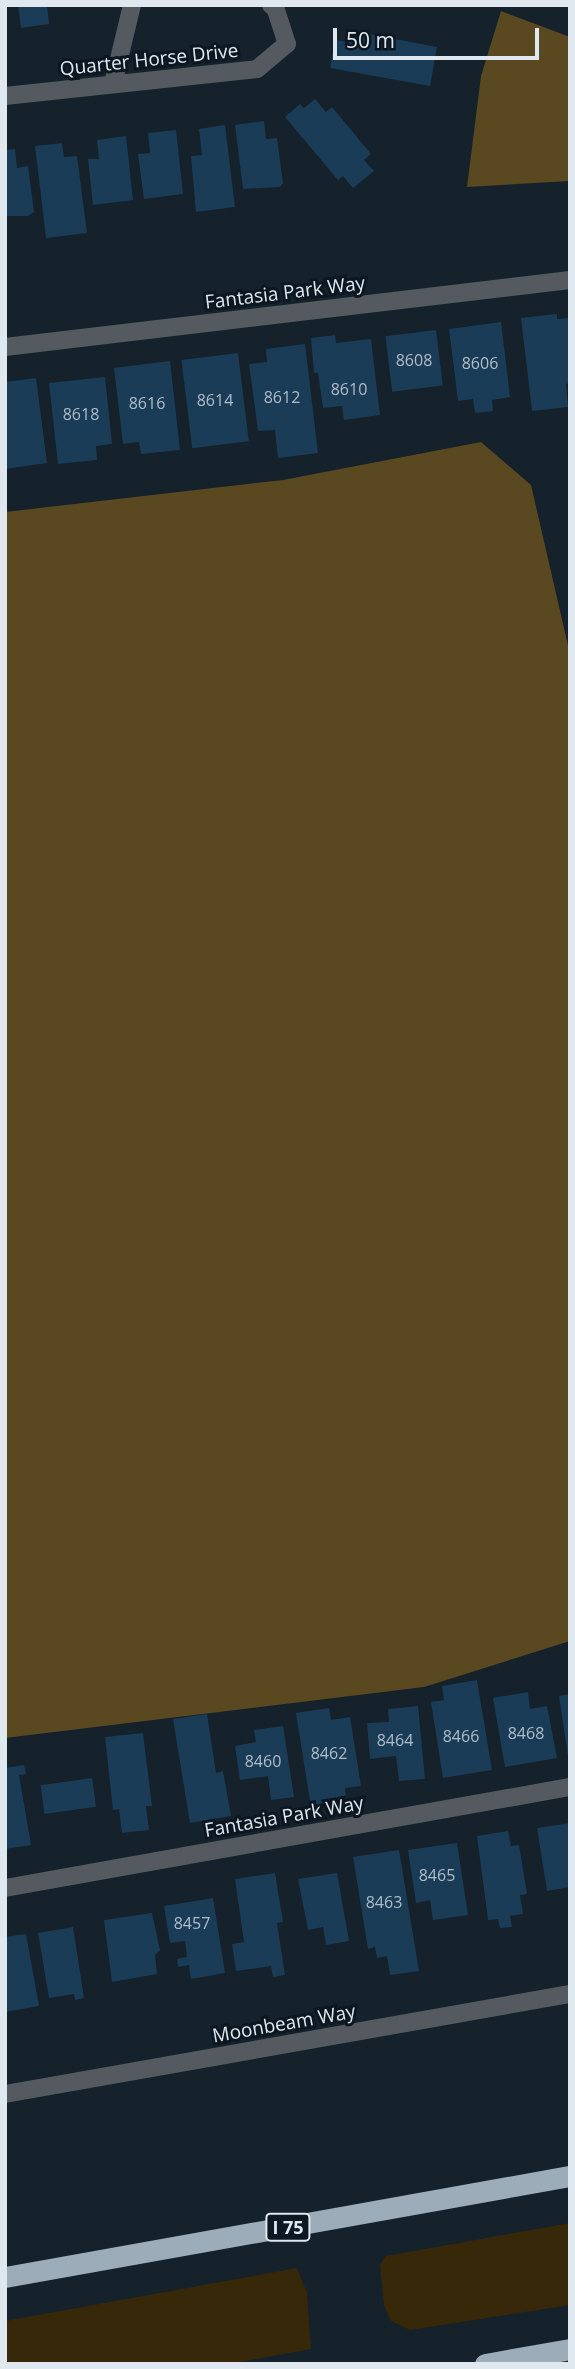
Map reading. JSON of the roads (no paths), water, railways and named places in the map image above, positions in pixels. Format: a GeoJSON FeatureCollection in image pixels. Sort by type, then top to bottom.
{"type":"FeatureCollection","features":[{"type":"Feature","properties":{"kind":"highway","name":"I 75"},"geometry":{"type":"LineString","coordinates":[[5,2277],[570,2176]]}},
{"type":"Feature","properties":{"kind":"highway"},"geometry":{"type":"LineString","coordinates":[[485,2364],[570,2348]]}},
{"type":"Feature","properties":{"kind":"street"},"geometry":{"type":"LineString","coordinates":[[113,84],[132,5]]}},
{"type":"Feature","properties":{"kind":"street","name":"Quarter Horse Drive"},"geometry":{"type":"LineString","coordinates":[[5,96],[257,69],[287,44],[275,8],[271,5]]}},
{"type":"Feature","properties":{"kind":"street","name":"Fantasia Park Way"},"geometry":{"type":"LineString","coordinates":[[5,347],[570,280]]}},
{"type":"Feature","properties":{"kind":"street","name":"Fantasia Park Way"},"geometry":{"type":"LineString","coordinates":[[5,1888],[570,1787]]}},
{"type":"Feature","properties":{"kind":"street","name":"Moonbeam Way"},"geometry":{"type":"LineString","coordinates":[[5,2094],[570,1994]]}}]}
